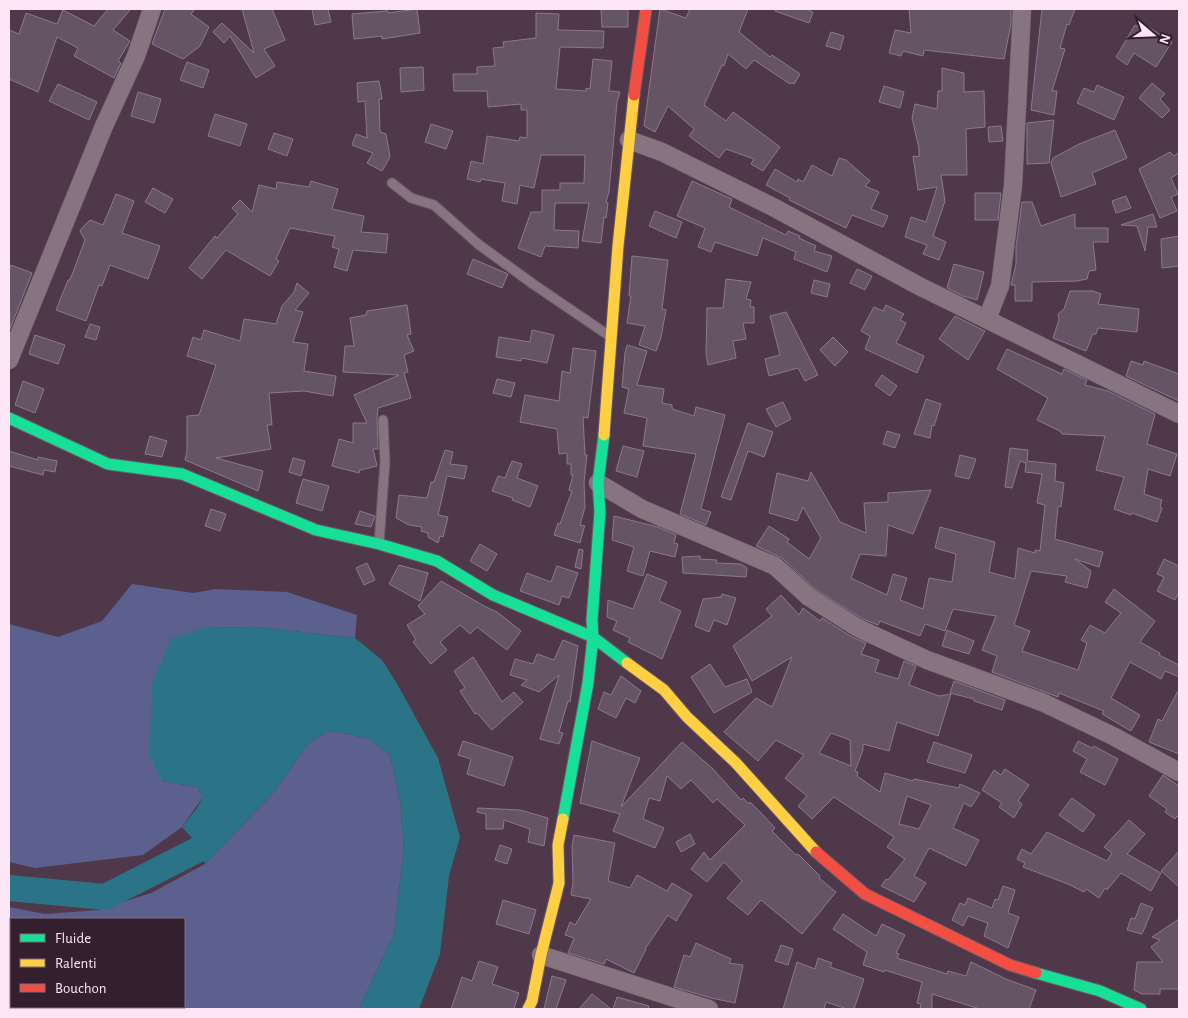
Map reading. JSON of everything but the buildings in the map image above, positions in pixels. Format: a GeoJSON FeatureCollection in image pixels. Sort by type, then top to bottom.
{"type":"FeatureCollection","features":[{"type":"Feature","properties":{"kind":"street"},"geometry":{"type":"LineString","coordinates":[[9,360],[104,126],[136,56],[152,9]]}},
{"type":"Feature","properties":{"kind":"street"},"geometry":{"type":"LineString","coordinates":[[528,1009],[532,1001],[540,955],[559,883],[558,845],[588,683],[593,637],[592,620],[600,512],[598,483],[606,414],[610,336],[631,114],[646,9]]}},
{"type":"Feature","properties":{"kind":"street"},"geometry":{"type":"LineString","coordinates":[[987,319],[1000,286],[1013,186],[1022,9]]}},
{"type":"Feature","properties":{"kind":"street"},"geometry":{"type":"LineString","coordinates":[[629,140],[662,152],[773,207],[919,286],[1179,414]]}},
{"type":"Feature","properties":{"kind":"street"},"geometry":{"type":"LineString","coordinates":[[9,418],[108,464],[182,474],[316,530],[379,544],[437,561],[493,596],[593,637],[664,690],[687,717],[736,763],[822,858],[864,894],[1010,965],[1100,991],[1141,1009]]}},
{"type":"Feature","properties":{"kind":"street"},"geometry":{"type":"LineString","coordinates":[[598,483],[642,509],[774,566],[809,597],[858,628],[927,660],[1042,702],[1113,736],[1179,772]]}},
{"type":"Feature","properties":{"kind":"street"},"geometry":{"type":"LineString","coordinates":[[540,955],[709,1009]]}},
{"type":"Feature","properties":{"kind":"lane"},"geometry":{"type":"LineString","coordinates":[[392,184],[411,198],[434,206],[486,250],[610,336]]}},
{"type":"Feature","properties":{"kind":"lane"},"geometry":{"type":"LineString","coordinates":[[379,544],[386,462],[383,420]]}},
{"type":"Feature","properties":{"kind":"shaded area"},"geometry":{"type":"Polygon","coordinates":[[[132,584],[193,593],[216,589],[287,592],[357,615],[355,638],[256,627],[205,628],[162,781],[197,787],[203,797],[182,827],[143,855],[35,868],[9,862],[9,624],[58,637],[102,621],[132,584]]]}},
{"type":"Feature","properties":{"kind":"shaded area"},"geometry":{"type":"Polygon","coordinates":[[[256,627],[355,638],[382,660],[438,758],[460,837],[449,876],[440,954],[419,1009],[359,1009],[394,933],[404,849],[400,801],[390,755],[369,739],[335,731],[327,732],[309,743],[273,793],[205,864],[201,848],[182,827],[203,797],[197,787],[162,781],[149,755],[152,683],[171,639],[205,628],[256,627]]]}},
{"type":"Feature","properties":{"kind":"shaded area"},"geometry":{"type":"Polygon","coordinates":[[[335,731],[369,739],[390,755],[400,801],[404,849],[394,933],[359,1009],[9,1009],[9,907],[45,914],[98,910],[151,893],[205,864],[273,793],[309,743],[327,732],[335,731]]]}},
{"type":"Feature","properties":{"kind":"waterway"},"geometry":{"type":"LineString","coordinates":[[9,888],[105,897],[201,848],[220,819]]}},
{"type":"Feature","properties":{"kind":"traffic: fast"},"geometry":{"type":"LineString","coordinates":[[9,418],[108,464],[182,474],[316,530],[379,544],[437,561],[493,595],[593,637],[627,663]]}},
{"type":"Feature","properties":{"kind":"traffic: fast"},"geometry":{"type":"LineString","coordinates":[[563,819],[588,683],[593,637],[592,620],[600,512],[598,483],[604,435]]}},
{"type":"Feature","properties":{"kind":"traffic: fast"},"geometry":{"type":"LineString","coordinates":[[1036,973],[1100,991],[1141,1009]]}},
{"type":"Feature","properties":{"kind":"traffic: slow"},"geometry":{"type":"LineString","coordinates":[[604,435],[618,246],[634,95]]}},
{"type":"Feature","properties":{"kind":"traffic: slow"},"geometry":{"type":"LineString","coordinates":[[627,663],[664,690],[687,717],[736,763],[816,852]]}},
{"type":"Feature","properties":{"kind":"traffic: slow"},"geometry":{"type":"LineString","coordinates":[[528,1009],[532,1001],[559,883],[558,845],[563,819]]}},
{"type":"Feature","properties":{"kind":"traffic: jam"},"geometry":{"type":"LineString","coordinates":[[634,95],[646,9]]}},
{"type":"Feature","properties":{"kind":"traffic: jam"},"geometry":{"type":"LineString","coordinates":[[816,852],[865,894],[1010,965],[1036,973]]}}]}
